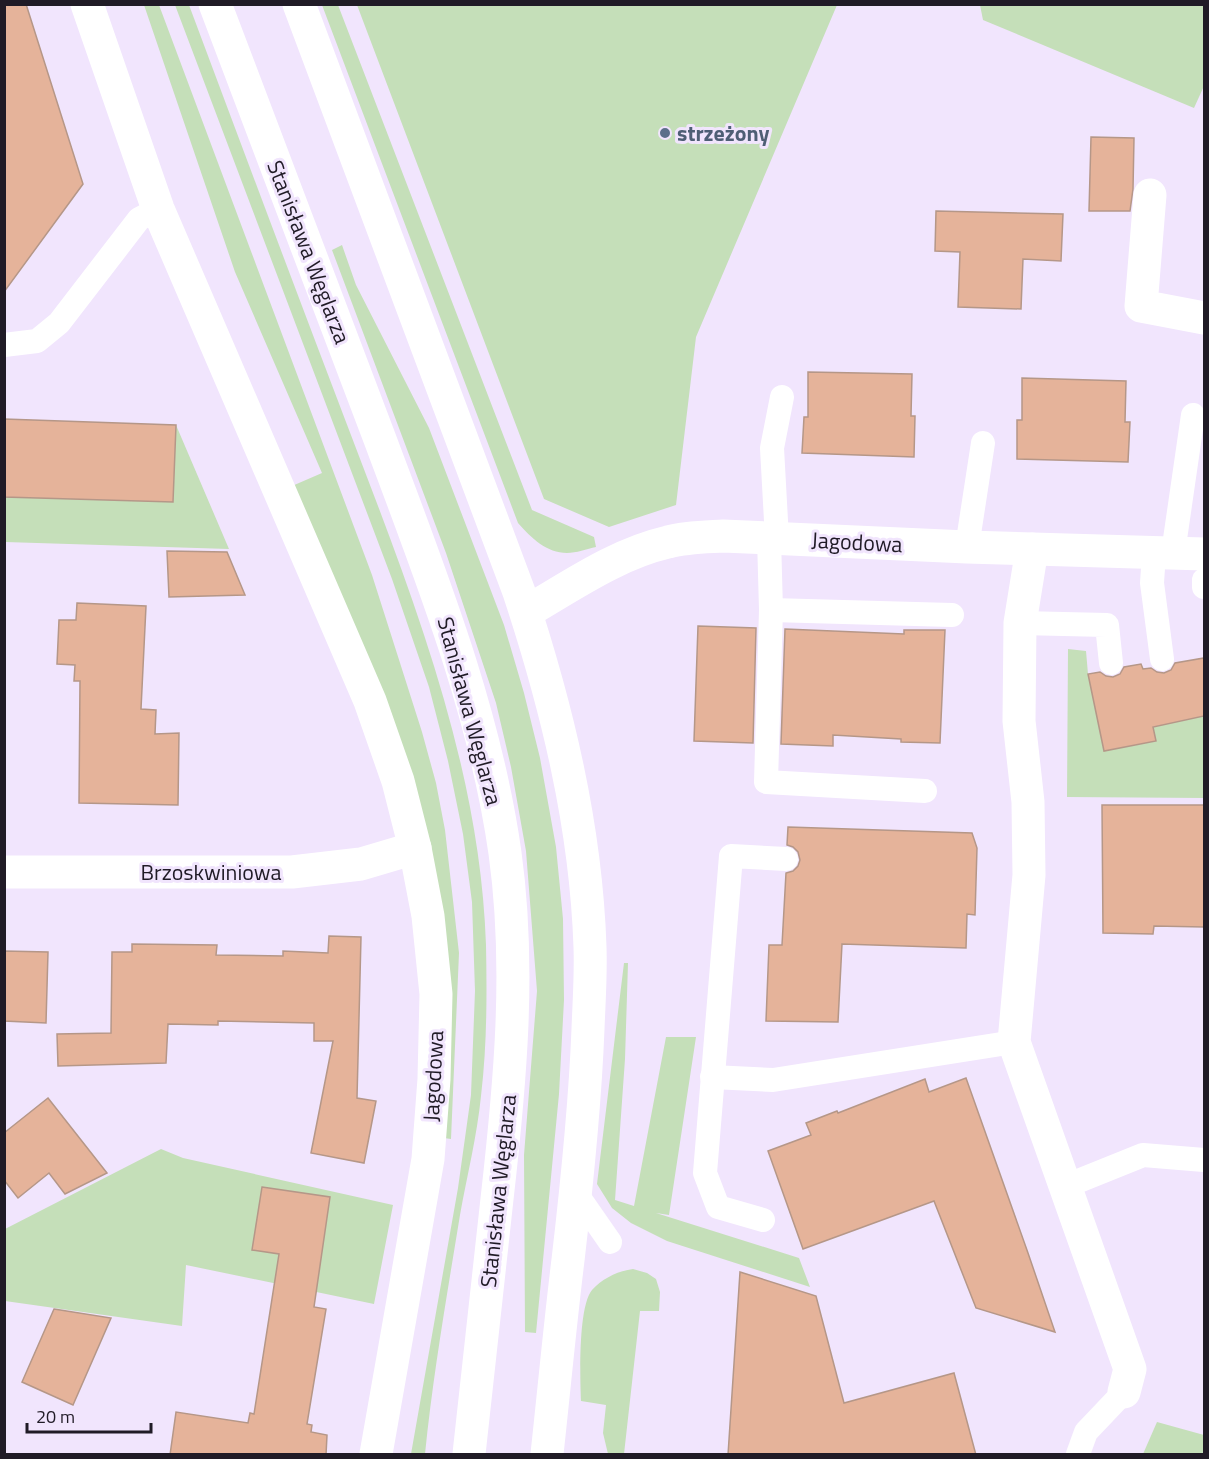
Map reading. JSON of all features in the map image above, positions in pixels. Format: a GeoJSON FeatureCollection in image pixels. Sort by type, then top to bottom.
{"type":"FeatureCollection","features":[{"type":"Feature","properties":{"kind":"street","name":"Jagodowa"},"geometry":{"type":"LineString","coordinates":[[87,4],[158,209],[370,702],[398,781],[415,848],[428,916],[436,994],[434,1079],[428,1159],[376,1455]]}},
{"type":"Feature","properties":{"kind":"street","name":"Stanisława Węglarza"},"geometry":{"type":"LineString","coordinates":[[215,4],[409,519],[457,653],[482,737],[505,854],[513,976],[511,1064],[469,1455]]}},
{"type":"Feature","properties":{"kind":"street"},"geometry":{"type":"LineString","coordinates":[[299,4],[526,612],[569,770],[586,896],[590,948],[589,1000],[586,1078],[576,1193],[548,1455]]}},
{"type":"Feature","properties":{"kind":"street"},"geometry":{"type":"LineString","coordinates":[[1150,195],[1141,306],[1204,318]]}},
{"type":"Feature","properties":{"kind":"street","name":"Jagodowa"},"geometry":{"type":"LineString","coordinates":[[526,612],[618,559],[668,542],[723,536],[967,547],[1177,553]]}},
{"type":"Feature","properties":{"kind":"street"},"geometry":{"type":"LineString","coordinates":[[1032,549],[1020,623],[1019,721],[1028,802],[1029,875],[1014,1042],[1130,1369],[1124,1392]]}},
{"type":"Feature","properties":{"kind":"street","name":"Brzoskwiniowa"},"geometry":{"type":"LineString","coordinates":[[4,872],[292,872],[361,864],[415,848]]}},
{"type":"Feature","properties":{"kind":"lane"},"geometry":{"type":"LineString","coordinates":[[4,345],[37,341],[59,323],[139,219],[158,209]]}},
{"type":"Feature","properties":{"kind":"lane"},"geometry":{"type":"LineString","coordinates":[[782,397],[772,448],[773,538],[766,782],[925,791]]}},
{"type":"Feature","properties":{"kind":"lane"},"geometry":{"type":"LineString","coordinates":[[1162,659],[1152,583],[1177,553],[1193,415]]}},
{"type":"Feature","properties":{"kind":"lane"},"geometry":{"type":"LineString","coordinates":[[967,547],[982,442]]}},
{"type":"Feature","properties":{"kind":"lane"},"geometry":{"type":"LineString","coordinates":[[1204,580],[1204,587]]}},
{"type":"Feature","properties":{"kind":"lane"},"geometry":{"type":"LineString","coordinates":[[771,610],[952,615]]}},
{"type":"Feature","properties":{"kind":"lane"},"geometry":{"type":"LineString","coordinates":[[1020,623],[1107,626],[1111,663]]}},
{"type":"Feature","properties":{"kind":"lane"},"geometry":{"type":"LineString","coordinates":[[763,1220],[718,1207],[705,1173],[731,856],[786,859]]}},
{"type":"Feature","properties":{"kind":"lane"},"geometry":{"type":"LineString","coordinates":[[712,1077],[773,1080],[1014,1042]]}},
{"type":"Feature","properties":{"kind":"lane"},"geometry":{"type":"LineString","coordinates":[[1066,1186],[1143,1155],[1204,1160]]}},
{"type":"Feature","properties":{"kind":"lane"},"geometry":{"type":"LineString","coordinates":[[576,1193],[610,1242]]}},
{"type":"Feature","properties":{"kind":"lane"},"geometry":{"type":"LineString","coordinates":[[1078,1455],[1086,1432],[1124,1392]]}},
{"type":"Feature","properties":{"kind":"green space"},"geometry":{"type":"Polygon","coordinates":[[[144,5],[159,5],[372,575],[436,783],[445,830],[459,953],[451,1139],[444,1138],[449,1000],[292,486],[322,473],[235,272],[144,5]]]}},
{"type":"Feature","properties":{"kind":"green space"},"geometry":{"type":"Polygon","coordinates":[[[175,5],[189,5],[394,549],[438,678],[471,810],[481,877],[486,945],[484,1058],[477,1126],[445,1305],[425,1454],[411,1454],[458,1188],[471,1095],[475,991],[472,902],[463,834],[448,761],[429,687],[392,579],[175,5]]]}},
{"type":"Feature","properties":{"kind":"green space"},"geometry":{"type":"Polygon","coordinates":[[[322,5],[338,5],[532,510],[594,537],[596,547],[570,553],[553,550],[534,539],[518,523],[322,5]]]}},
{"type":"Feature","properties":{"kind":"green space"},"geometry":{"type":"Polygon","coordinates":[[[357,5],[837,5],[696,337],[676,505],[609,527],[544,499],[357,5]]]}},
{"type":"Feature","properties":{"kind":"green space"},"geometry":{"type":"Polygon","coordinates":[[[980,5],[1204,5],[1204,86],[1194,108],[983,20],[980,5]]]}},
{"type":"Feature","properties":{"kind":"green space"},"geometry":{"type":"Polygon","coordinates":[[[342,245],[356,285],[429,428],[504,625],[540,758],[556,847],[563,919],[564,1000],[559,1094],[536,1333],[525,1332],[524,1155],[537,991],[526,851],[511,767],[496,703],[446,553],[332,250],[342,245]]]}},
{"type":"Feature","properties":{"kind":"green space"},"geometry":{"type":"Polygon","coordinates":[[[176,425],[229,549],[5,542],[5,497],[173,502],[176,425]]]}},
{"type":"Feature","properties":{"kind":"green space"},"geometry":{"type":"Polygon","coordinates":[[[1068,649],[1086,651],[1088,674],[1103,747],[1130,742],[1131,746],[1156,741],[1153,727],[1204,716],[1204,798],[1067,797],[1068,649]]]}},
{"type":"Feature","properties":{"kind":"green space"},"geometry":{"type":"Polygon","coordinates":[[[624,963],[628,963],[625,1059],[615,1200],[634,1206],[666,1037],[696,1037],[669,1215],[656,1213],[799,1258],[810,1287],[667,1241],[631,1223],[612,1208],[597,1184],[624,963]]]}},
{"type":"Feature","properties":{"kind":"green space"},"geometry":{"type":"Polygon","coordinates":[[[161,1149],[183,1158],[393,1205],[374,1304],[186,1265],[182,1326],[5,1301],[5,1229],[161,1149]]]}},
{"type":"Feature","properties":{"kind":"green space"},"geometry":{"type":"Polygon","coordinates":[[[633,1269],[647,1273],[656,1279],[660,1292],[659,1311],[640,1311],[624,1454],[608,1454],[603,1433],[606,1405],[581,1401],[580,1360],[584,1311],[592,1290],[601,1282],[622,1271],[633,1269]]]}},
{"type":"Feature","properties":{"kind":"green space"},"geometry":{"type":"Polygon","coordinates":[[[1157,1422],[1204,1435],[1204,1454],[1143,1454],[1157,1422]]]}},
{"type":"Feature","properties":{"kind":"building"},"geometry":{"type":"Polygon","coordinates":[[[4,4],[26,4],[83,184],[4,292],[4,4]]]}},
{"type":"Feature","properties":{"kind":"building"},"geometry":{"type":"Polygon","coordinates":[[[1091,137],[1134,138],[1130,211],[1089,211],[1091,137]]]}},
{"type":"Feature","properties":{"kind":"building"},"geometry":{"type":"Polygon","coordinates":[[[936,211],[1063,214],[1061,261],[1023,259],[1021,309],[958,307],[960,252],[935,251],[936,211]]]}},
{"type":"Feature","properties":{"kind":"building"},"geometry":{"type":"Polygon","coordinates":[[[808,372],[912,374],[911,416],[915,416],[914,457],[802,453],[804,417],[808,417],[808,372]]]}},
{"type":"Feature","properties":{"kind":"building"},"geometry":{"type":"Polygon","coordinates":[[[1022,378],[1126,381],[1125,422],[1130,422],[1128,462],[1017,459],[1017,420],[1022,420],[1022,378]]]}},
{"type":"Feature","properties":{"kind":"building"},"geometry":{"type":"Polygon","coordinates":[[[4,419],[176,425],[173,502],[4,497],[4,419]]]}},
{"type":"Feature","properties":{"kind":"building"},"geometry":{"type":"Polygon","coordinates":[[[167,551],[227,552],[245,595],[169,597],[167,551]]]}},
{"type":"Feature","properties":{"kind":"building"},"geometry":{"type":"Polygon","coordinates":[[[77,603],[146,606],[141,709],[156,710],[155,734],[179,733],[178,805],[79,803],[80,681],[74,681],[75,665],[57,664],[59,620],[76,620],[77,603]]]}},
{"type":"Feature","properties":{"kind":"building"},"geometry":{"type":"Polygon","coordinates":[[[698,626],[756,628],[753,743],[694,741],[698,626]]]}},
{"type":"Feature","properties":{"kind":"building"},"geometry":{"type":"Polygon","coordinates":[[[785,629],[904,634],[904,630],[945,630],[940,743],[901,742],[901,739],[833,735],[833,746],[781,744],[785,629]]]}},
{"type":"Feature","properties":{"kind":"building"},"geometry":{"type":"Polygon","coordinates":[[[1204,658],[1204,716],[1153,727],[1156,741],[1104,751],[1088,674],[1100,672],[1113,677],[1120,674],[1124,667],[1141,664],[1143,669],[1151,668],[1164,673],[1171,670],[1175,663],[1204,658]]]}},
{"type":"Feature","properties":{"kind":"building"},"geometry":{"type":"Polygon","coordinates":[[[1102,805],[1204,805],[1204,927],[1154,926],[1153,934],[1103,933],[1102,805]]]}},
{"type":"Feature","properties":{"kind":"building"},"geometry":{"type":"Polygon","coordinates":[[[788,827],[972,833],[977,848],[975,915],[967,914],[966,948],[842,944],[838,1022],[766,1021],[769,945],[782,945],[786,873],[793,871],[800,860],[798,852],[787,845],[788,827]]]}},
{"type":"Feature","properties":{"kind":"building"},"geometry":{"type":"Polygon","coordinates":[[[329,936],[361,937],[357,1098],[376,1101],[364,1163],[311,1153],[333,1041],[314,1041],[314,1023],[218,1021],[218,1025],[168,1024],[166,1063],[58,1066],[57,1034],[111,1033],[112,952],[132,952],[132,944],[217,945],[216,955],[283,956],[283,951],[328,953],[329,936]]]}},
{"type":"Feature","properties":{"kind":"building"},"geometry":{"type":"Polygon","coordinates":[[[4,951],[48,952],[46,1023],[4,1021],[4,951]]]}},
{"type":"Feature","properties":{"kind":"building"},"geometry":{"type":"Polygon","coordinates":[[[966,1078],[1055,1332],[976,1308],[934,1201],[803,1249],[768,1151],[811,1135],[806,1123],[837,1111],[838,1113],[925,1079],[929,1092],[966,1078]]]}},
{"type":"Feature","properties":{"kind":"building"},"geometry":{"type":"Polygon","coordinates":[[[48,1098],[107,1173],[65,1194],[49,1173],[18,1198],[4,1180],[4,1133],[48,1098]]]}},
{"type":"Feature","properties":{"kind":"building"},"geometry":{"type":"Polygon","coordinates":[[[262,1187],[330,1197],[314,1307],[326,1309],[307,1424],[312,1425],[311,1432],[327,1435],[326,1455],[170,1455],[176,1412],[248,1423],[250,1413],[254,1414],[279,1254],[252,1250],[262,1187]]]}},
{"type":"Feature","properties":{"kind":"building"},"geometry":{"type":"Polygon","coordinates":[[[740,1272],[816,1296],[844,1403],[954,1373],[976,1455],[728,1455],[740,1272]]]}},
{"type":"Feature","properties":{"kind":"building"},"geometry":{"type":"Polygon","coordinates":[[[54,1309],[111,1318],[73,1405],[22,1382],[54,1309]]]}},
{"type":"Feature","properties":{"kind":"place","name":"strzeżony"},"geometry":{"type":"Point","coordinates":[665,133]}}]}
